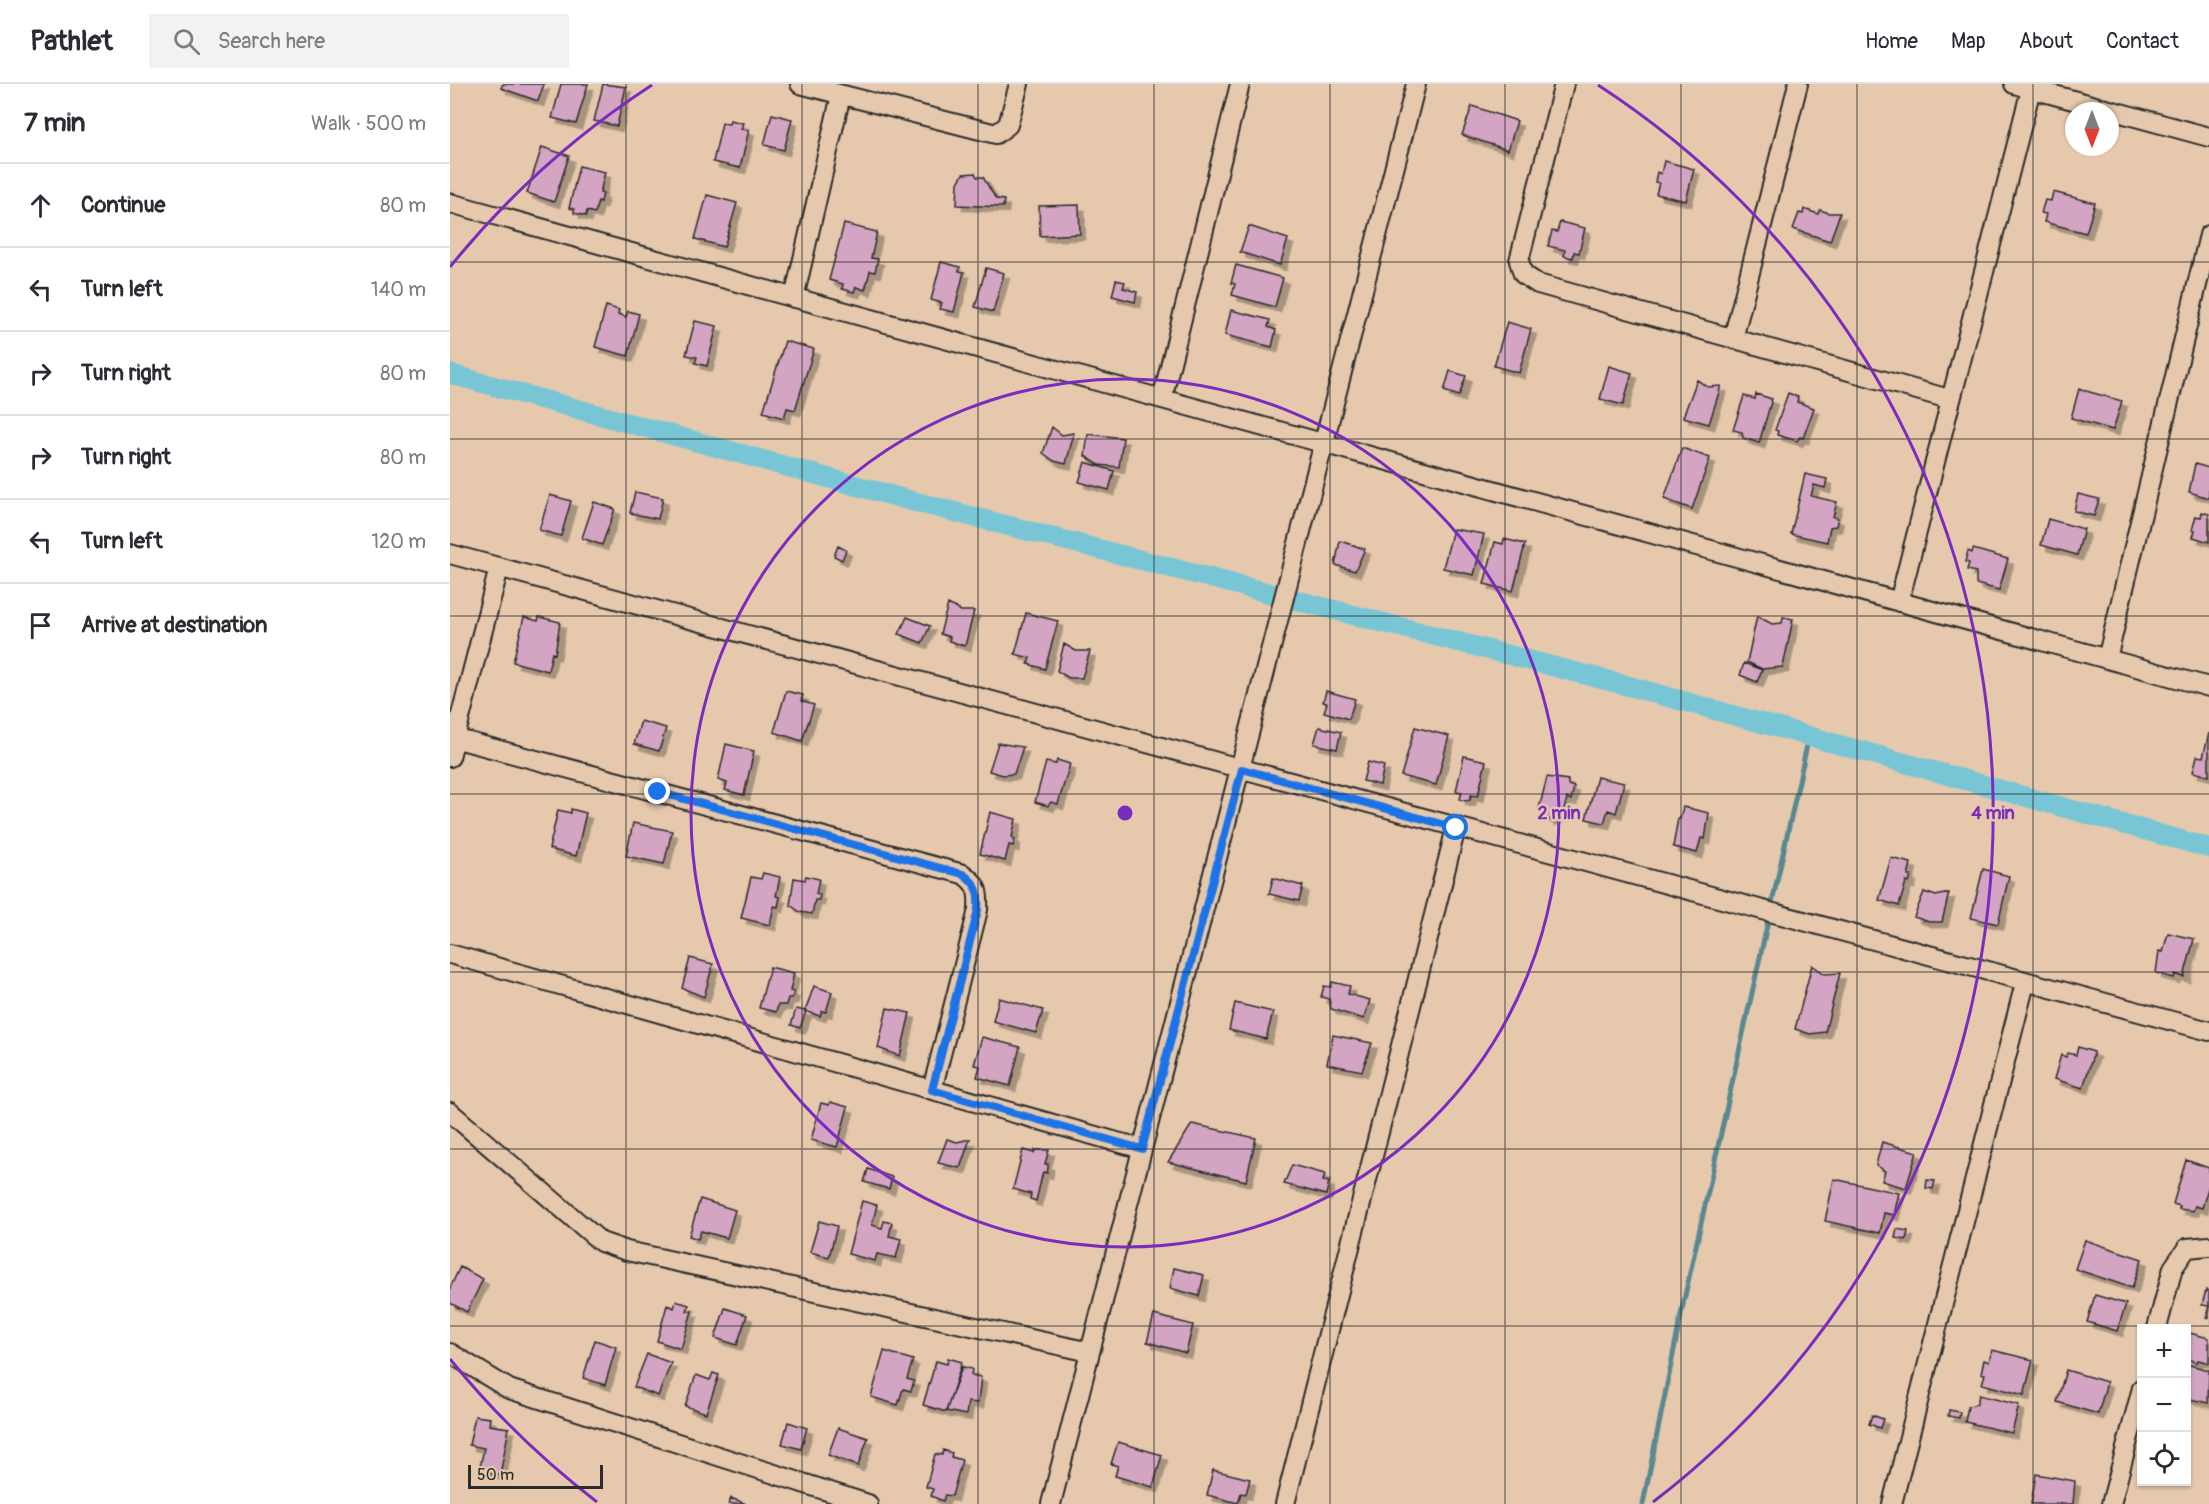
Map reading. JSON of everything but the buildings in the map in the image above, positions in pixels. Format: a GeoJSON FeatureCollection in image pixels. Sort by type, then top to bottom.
{"type":"FeatureCollection","features":[{"type":"Feature","properties":{"kind":"street"},"geometry":{"type":"LineString","coordinates":[[800,84],[996,134],[1008,125],[1019,84]]}},
{"type":"Feature","properties":{"kind":"street"},"geometry":{"type":"LineString","coordinates":[[1162,399],[1240,84]]}},
{"type":"Feature","properties":{"kind":"street"},"geometry":{"type":"LineString","coordinates":[[1051,1504],[1242,769],[1416,84]]}},
{"type":"Feature","properties":{"kind":"street"},"geometry":{"type":"LineString","coordinates":[[1564,84],[1519,261],[1523,274],[1538,284],[1949,399]]}},
{"type":"Feature","properties":{"kind":"street"},"geometry":{"type":"LineString","coordinates":[[1733,339],[1798,84]]}},
{"type":"Feature","properties":{"kind":"street"},"geometry":{"type":"LineString","coordinates":[[1899,602],[2023,86],[2209,136]]}},
{"type":"Feature","properties":{"kind":"street"},"geometry":{"type":"LineString","coordinates":[[794,297],[841,95]]}},
{"type":"Feature","properties":{"kind":"street"},"geometry":{"type":"LineString","coordinates":[[450,203],[2209,687]]}},
{"type":"Feature","properties":{"kind":"street"},"geometry":{"type":"LineString","coordinates":[[2107,659],[2209,235]]}},
{"type":"Feature","properties":{"kind":"street"},"geometry":{"type":"LineString","coordinates":[[450,555],[2209,1031]]}},
{"type":"Feature","properties":{"kind":"street"},"geometry":{"type":"LineString","coordinates":[[450,756],[452,737],[500,568]]}},
{"type":"Feature","properties":{"kind":"street"},"geometry":{"type":"LineString","coordinates":[[452,737],[963,874],[970,879],[978,890],[978,910],[932,1090]]}},
{"type":"Feature","properties":{"kind":"street"},"geometry":{"type":"LineString","coordinates":[[1284,1504],[1456,828]]}},
{"type":"Feature","properties":{"kind":"street"},"geometry":{"type":"LineString","coordinates":[[450,954],[1142,1149]]}},
{"type":"Feature","properties":{"kind":"street"},"geometry":{"type":"LineString","coordinates":[[1892,1504],[2025,982]]}},
{"type":"Feature","properties":{"kind":"street"},"geometry":{"type":"LineString","coordinates":[[450,1112],[601,1242],[627,1251],[1090,1352]]}},
{"type":"Feature","properties":{"kind":"street"},"geometry":{"type":"LineString","coordinates":[[2158,1324],[2173,1268],[2187,1248],[2209,1246]]}},
{"type":"Feature","properties":{"kind":"street"},"geometry":{"type":"LineString","coordinates":[[450,1353],[509,1389],[868,1504]]}},
{"type":"Feature","properties":{"kind":"street"},"geometry":{"type":"LineString","coordinates":[[2110,1504],[2137,1406]]}},
{"type":"Feature","properties":{"kind":"waterway"},"geometry":{"type":"LineString","coordinates":[[450,374],[912,501],[1629,686],[2209,848]]}},
{"type":"Feature","properties":{"kind":"waterway"},"geometry":{"type":"LineString","coordinates":[[1643,1504],[1684,1300],[1809,736]]}},
{"type":"Feature","properties":{"kind":"route"},"geometry":{"type":"LineString","coordinates":[[658,792],[963,874],[970,879],[978,890],[978,910],[932,1090],[1142,1149],[1242,769],[1456,828]]}}]}
